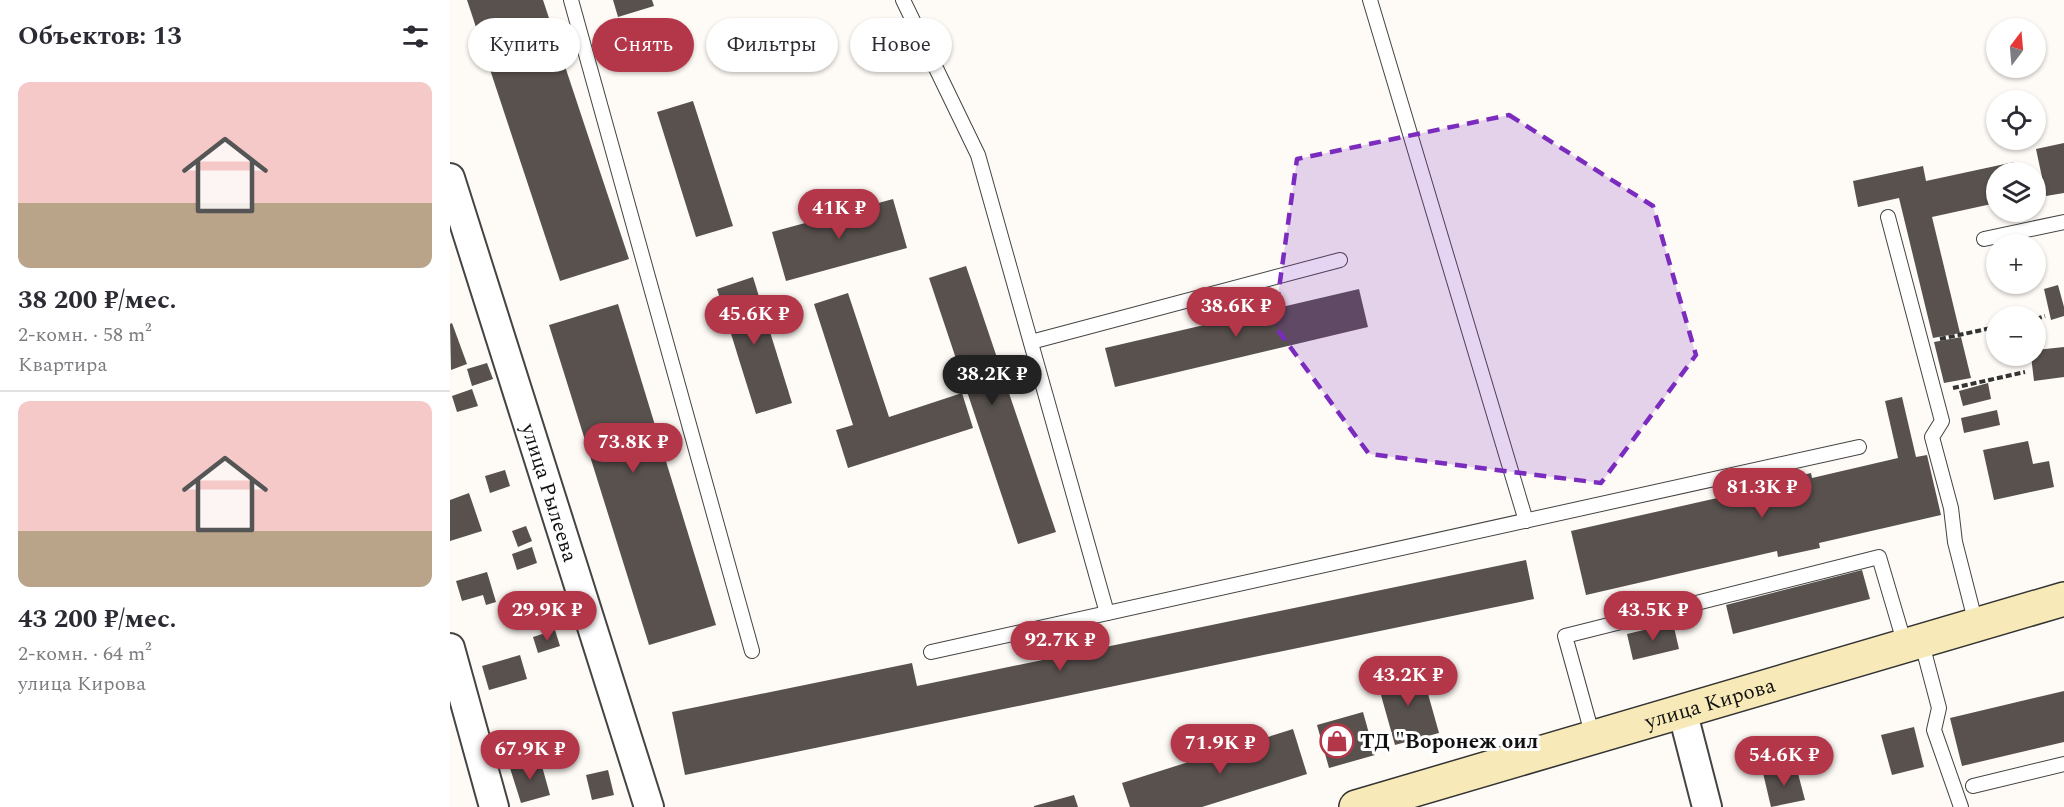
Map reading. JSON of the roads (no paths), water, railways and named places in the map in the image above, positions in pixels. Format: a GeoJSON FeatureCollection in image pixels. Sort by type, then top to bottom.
{"type":"FeatureCollection","features":[{"type":"Feature","properties":{"kind":"main road","name":"улица Кирова"},"geometry":{"type":"LineString","coordinates":[[1356,807],[2064,599]]}},
{"type":"Feature","properties":{"kind":"street","name":"улица Рылеева"},"geometry":{"type":"LineString","coordinates":[[450,178],[649,807]]}},
{"type":"Feature","properties":{"kind":"street"},"geometry":{"type":"LineString","coordinates":[[450,648],[494,807]]}},
{"type":"Feature","properties":{"kind":"street"},"geometry":{"type":"LineString","coordinates":[[1682,710],[1707,807]]}},
{"type":"Feature","properties":{"kind":"lane"},"geometry":{"type":"LineString","coordinates":[[571,0],[752,651]]}},
{"type":"Feature","properties":{"kind":"lane"},"geometry":{"type":"LineString","coordinates":[[903,0],[978,155],[1107,613]]}},
{"type":"Feature","properties":{"kind":"lane"},"geometry":{"type":"LineString","coordinates":[[1370,0],[1526,521]]}},
{"type":"Feature","properties":{"kind":"lane"},"geometry":{"type":"LineString","coordinates":[[1888,217],[1942,421],[1932,437],[1951,508],[1955,542],[1976,624]]}},
{"type":"Feature","properties":{"kind":"lane"},"geometry":{"type":"LineString","coordinates":[[1984,239],[2064,222]]}},
{"type":"Feature","properties":{"kind":"lane"},"geometry":{"type":"LineString","coordinates":[[1031,342],[1340,260]]}},
{"type":"Feature","properties":{"kind":"lane"},"geometry":{"type":"LineString","coordinates":[[930,652],[1859,447]]}},
{"type":"Feature","properties":{"kind":"lane"},"geometry":{"type":"LineString","coordinates":[[1593,736],[1565,636],[1879,557],[1939,708],[1934,730],[1961,807]]}},
{"type":"Feature","properties":{"kind":"lane"},"geometry":{"type":"LineString","coordinates":[[1973,786],[2064,764]]}},
{"type":"Feature","properties":{"kind":"place","name":"ТД \"Воронеж оил"},"geometry":{"type":"Point","coordinates":[1337,741]}}]}
